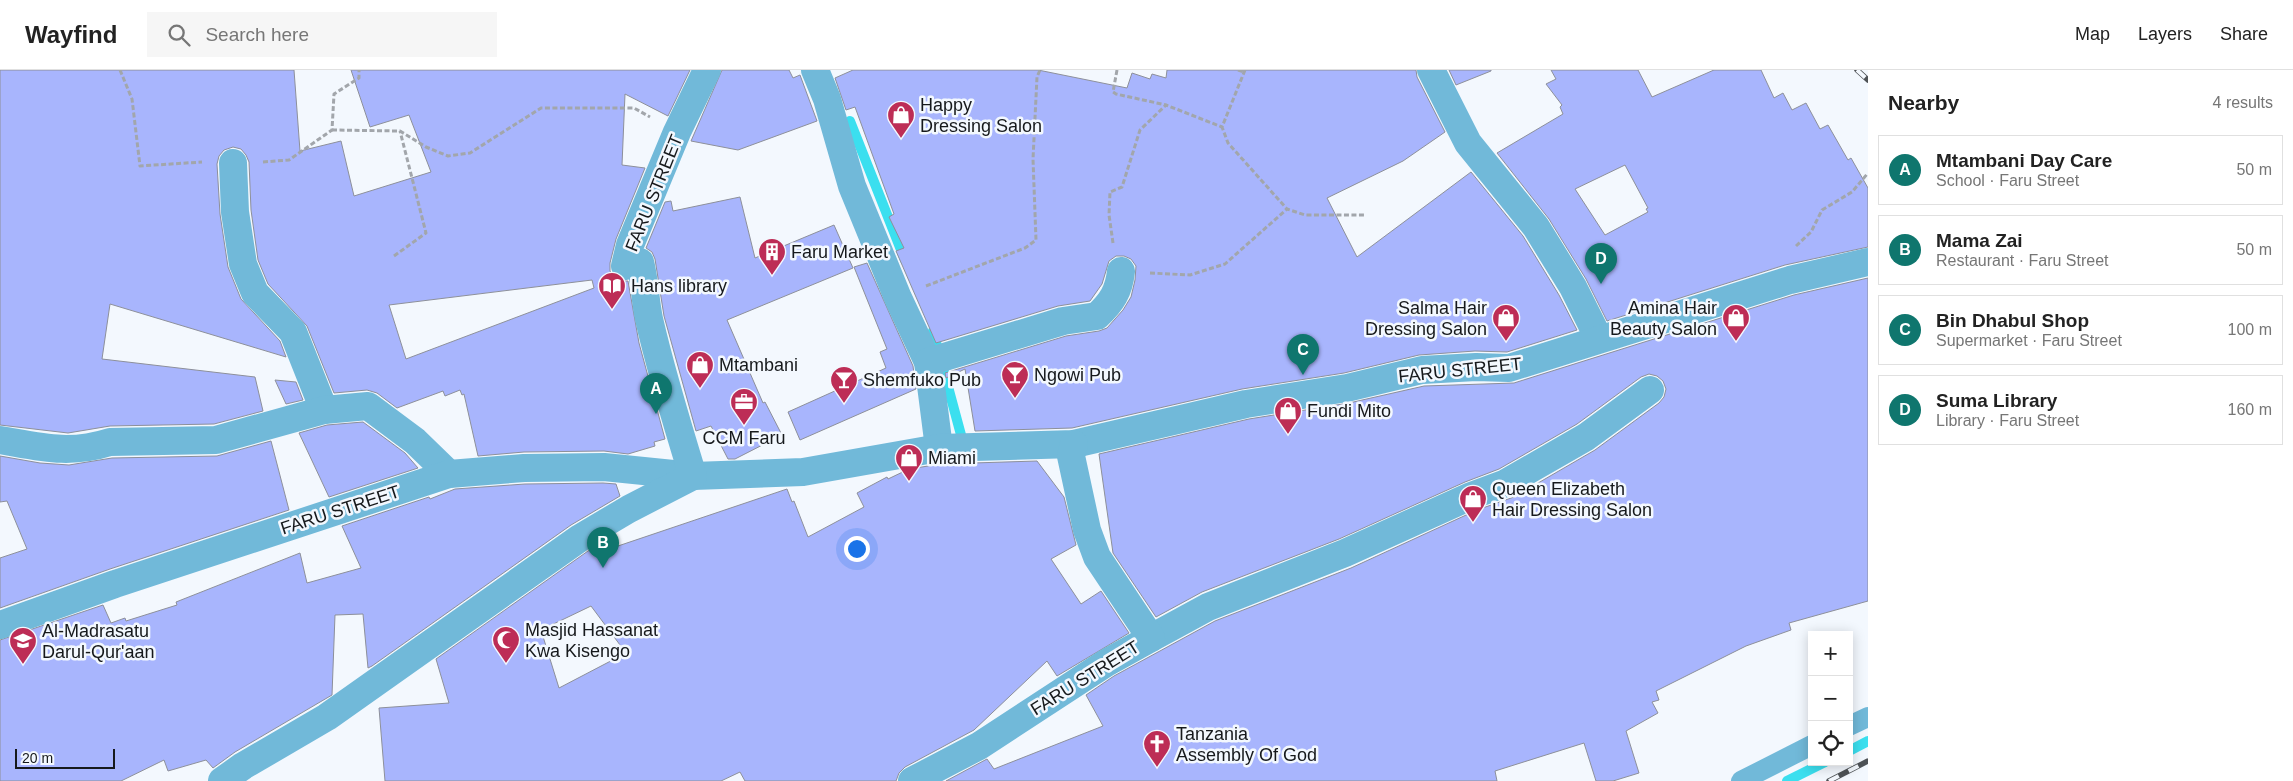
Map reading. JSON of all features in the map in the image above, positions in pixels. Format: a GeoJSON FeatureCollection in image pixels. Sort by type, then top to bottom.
{"type":"FeatureCollection","features":[{"type":"Feature","properties":{"kind":"street","name":"FARU STREET"},"geometry":{"type":"LineString","coordinates":[[693,476],[666,389],[649,317],[646,285],[640,262],[625,266],[630,245],[677,132],[707,70]]}},
{"type":"Feature","properties":{"kind":"street"},"geometry":{"type":"LineString","coordinates":[[815,70],[828,99],[852,186],[898,298],[928,362],[939,448]]}},
{"type":"Feature","properties":{"kind":"street"},"geometry":{"type":"LineString","coordinates":[[1431,70],[1468,144],[1536,228],[1573,287],[1599,339]]}},
{"type":"Feature","properties":{"kind":"street"},"geometry":{"type":"LineString","coordinates":[[233,163],[235,212],[243,264],[255,293],[293,332],[324,410]]}},
{"type":"Feature","properties":{"kind":"street","name":"FARU STREET"},"geometry":{"type":"LineString","coordinates":[[0,625],[115,584],[449,474],[524,468],[604,467],[693,476],[803,472],[939,448],[1074,444],[1246,404],[1347,388],[1422,370],[1476,367],[1509,368],[1541,360],[1599,339],[1790,280],[1868,262]]}},
{"type":"Feature","properties":{"kind":"street"},"geometry":{"type":"LineString","coordinates":[[928,362],[1063,321],[1097,316],[1114,298],[1120,286],[1121,271]]}},
{"type":"Feature","properties":{"kind":"street"},"geometry":{"type":"LineString","coordinates":[[1151,638],[1208,607],[1345,553],[1470,496],[1506,483],[1586,437],[1650,390]]}},
{"type":"Feature","properties":{"kind":"street"},"geometry":{"type":"LineString","coordinates":[[0,440],[67,451],[110,442],[216,440],[324,410],[368,406],[376,410],[400,431],[415,441],[449,474]]}},
{"type":"Feature","properties":{"kind":"street","name":"FARU STREET"},"geometry":{"type":"LineString","coordinates":[[912,781],[979,746],[1106,663],[1151,638],[1097,557],[1087,530],[1071,456],[1074,444]]}},
{"type":"Feature","properties":{"kind":"street","name":"FARU STREET"},"geometry":{"type":"LineString","coordinates":[[222,781],[243,766],[327,717],[580,538],[629,509],[693,476]]}},
{"type":"Feature","properties":{"kind":"lane"},"geometry":{"type":"LineString","coordinates":[[1853,724],[1868,717]]}},
{"type":"Feature","properties":{"kind":"lane"},"geometry":{"type":"LineString","coordinates":[[1741,781],[1808,747]]}},
{"type":"Feature","properties":{"kind":"path"},"geometry":{"type":"LineString","coordinates":[[898,298],[942,278],[1024,248],[1036,240],[1033,159],[1037,77],[1040,70]]}},
{"type":"Feature","properties":{"kind":"path"},"geometry":{"type":"LineString","coordinates":[[1118,70],[1113,86],[1113,92],[1116,94],[1166,105],[1222,127]]}},
{"type":"Feature","properties":{"kind":"path"},"geometry":{"type":"LineString","coordinates":[[1238,70],[1245,71],[1222,127],[1228,144],[1287,209],[1305,215],[1366,215]]}},
{"type":"Feature","properties":{"kind":"path"},"geometry":{"type":"LineString","coordinates":[[1166,105],[1140,130],[1122,187],[1110,192],[1111,232],[1121,271],[1190,275],[1226,264],[1287,209]]}},
{"type":"Feature","properties":{"kind":"path"},"geometry":{"type":"LineString","coordinates":[[332,130],[400,131],[426,147],[448,156],[470,153],[541,108],[634,108],[677,132]]}},
{"type":"Feature","properties":{"kind":"path"},"geometry":{"type":"LineString","coordinates":[[394,256],[426,233],[400,131]]}},
{"type":"Feature","properties":{"kind":"path"},"geometry":{"type":"LineString","coordinates":[[1790,280],[1787,254],[1811,232],[1822,210],[1852,192],[1868,174]]}},
{"type":"Feature","properties":{"kind":"building"},"geometry":{"type":"Polygon","coordinates":[[[0,70],[294,70],[300,151],[341,141],[354,196],[431,172],[409,115],[370,127],[351,70],[690,70],[668,116],[625,94],[622,165],[645,168],[616,239],[610,271],[614,277],[621,281],[628,281],[639,343],[665,439],[654,442],[655,446],[628,454],[604,451],[524,452],[478,456],[464,394],[462,395],[460,390],[445,396],[443,391],[397,408],[377,393],[367,390],[334,393],[307,326],[268,284],[258,260],[251,210],[249,162],[241,149],[233,147],[224,150],[219,156],[217,164],[220,214],[228,267],[241,299],[280,341],[286,357],[110,304],[102,359],[255,377],[263,411],[214,424],[110,426],[68,433],[0,425],[0,70]],[[592,280],[389,305],[406,359],[594,288],[592,280]]]}},
{"type":"Feature","properties":{"kind":"building"},"geometry":{"type":"Polygon","coordinates":[[[722,70],[789,70],[793,78],[800,75],[817,121],[738,150],[691,141],[722,70]]]}},
{"type":"Feature","properties":{"kind":"building"},"geometry":{"type":"Polygon","coordinates":[[[853,70],[1038,70],[1127,88],[1132,73],[1150,79],[1152,74],[1166,78],[1167,70],[1416,70],[1417,77],[1445,132],[1403,161],[1327,198],[1357,257],[1471,172],[1523,236],[1559,295],[1577,330],[1507,352],[1475,351],[1419,355],[1344,373],[1242,389],[1072,428],[975,431],[965,369],[946,378],[945,373],[1066,336],[1107,328],[1123,310],[1131,297],[1136,266],[1131,259],[1124,256],[1116,256],[1109,261],[1102,284],[1090,301],[1058,306],[936,343],[896,251],[904,248],[889,217],[894,214],[855,107],[846,110],[835,78],[853,70]]]}},
{"type":"Feature","properties":{"kind":"building"},"geometry":{"type":"Polygon","coordinates":[[[1449,70],[1491,70],[1491,71],[1456,85],[1449,70]]]}},
{"type":"Feature","properties":{"kind":"building"},"geometry":{"type":"Polygon","coordinates":[[[1551,70],[1638,70],[1652,97],[1714,70],[1761,70],[1774,98],[1783,93],[1792,110],[1806,103],[1820,129],[1828,125],[1848,160],[1851,158],[1868,188],[1868,247],[1785,265],[1607,321],[1586,279],[1549,219],[1497,153],[1563,114],[1560,107],[1562,105],[1546,84],[1556,79],[1551,70]],[[1625,165],[1575,189],[1605,235],[1648,212],[1646,209],[1648,208],[1625,165]]]}},
{"type":"Feature","properties":{"kind":"building"},"geometry":{"type":"Polygon","coordinates":[[[740,197],[755,258],[834,225],[853,268],[727,320],[763,403],[765,402],[782,435],[735,459],[728,459],[711,426],[696,431],[664,316],[655,259],[652,252],[646,248],[665,202],[671,201],[673,211],[740,197]]]}},
{"type":"Feature","properties":{"kind":"building"},"geometry":{"type":"Polygon","coordinates":[[[867,263],[913,366],[916,389],[800,440],[788,412],[886,368],[880,352],[887,349],[854,267],[867,263]]]}},
{"type":"Feature","properties":{"kind":"building"},"geometry":{"type":"Polygon","coordinates":[[[1868,278],[1868,601],[1789,623],[1791,630],[1746,646],[1656,691],[1659,700],[1652,702],[1658,713],[1626,731],[1639,773],[1613,781],[1596,781],[1584,743],[1495,771],[1497,781],[946,781],[987,759],[994,769],[1103,726],[1086,695],[1114,676],[1215,621],[1351,568],[1477,510],[1514,497],[1595,450],[1659,403],[1664,397],[1666,389],[1663,381],[1657,376],[1649,374],[1641,377],[1577,424],[1499,469],[1465,482],[1339,539],[1202,592],[1156,617],[1113,553],[1099,454],[1249,419],[1349,403],[1424,386],[1514,383],[1794,295],[1868,278]]]}},
{"type":"Feature","properties":{"kind":"building"},"geometry":{"type":"Polygon","coordinates":[[[275,380],[296,382],[303,400],[286,404],[275,380]]]}},
{"type":"Feature","properties":{"kind":"building"},"geometry":{"type":"Polygon","coordinates":[[[363,422],[405,453],[418,468],[329,497],[299,433],[327,425],[363,422]]]}},
{"type":"Feature","properties":{"kind":"building"},"geometry":{"type":"Polygon","coordinates":[[[271,441],[289,510],[110,569],[0,608],[0,558],[27,549],[7,501],[0,502],[0,456],[40,463],[69,465],[112,458],[217,456],[271,441]]]}},
{"type":"Feature","properties":{"kind":"building"},"geometry":{"type":"Polygon","coordinates":[[[1037,461],[1064,497],[1076,545],[1051,559],[1081,604],[1101,591],[1129,633],[1057,676],[1047,661],[974,730],[905,767],[899,773],[896,781],[745,781],[740,772],[721,781],[385,781],[379,708],[449,703],[436,659],[588,551],[612,537],[615,547],[787,489],[792,502],[794,501],[808,537],[864,507],[857,493],[887,477],[888,479],[909,469],[941,464],[1037,461]],[[591,606],[541,630],[559,688],[626,653],[591,606]]]}},
{"type":"Feature","properties":{"kind":"building"},"geometry":{"type":"Polygon","coordinates":[[[525,484],[616,484],[620,496],[571,525],[368,668],[363,614],[335,615],[332,695],[235,752],[213,768],[206,760],[168,771],[164,760],[121,781],[0,781],[0,640],[103,605],[111,623],[125,618],[126,621],[177,605],[176,602],[300,553],[307,583],[361,568],[342,526],[429,497],[430,499],[455,489],[525,484]]]}},
{"type":"Feature","properties":{"kind":"waterway"},"geometry":{"type":"LineString","coordinates":[[850,121],[905,260]]}},
{"type":"Feature","properties":{"kind":"waterway"},"geometry":{"type":"LineString","coordinates":[[933,331],[964,446]]}},
{"type":"Feature","properties":{"kind":"waterway"},"geometry":{"type":"LineString","coordinates":[[1853,749],[1868,741]]}},
{"type":"Feature","properties":{"kind":"waterway"},"geometry":{"type":"LineString","coordinates":[[1787,781],[1817,766]]}},
{"type":"Feature","properties":{"kind":"railway"},"geometry":{"type":"LineString","coordinates":[[1857,70],[1868,80]]}},
{"type":"Feature","properties":{"kind":"railway"},"geometry":{"type":"LineString","coordinates":[[1829,781],[1868,761]]}},
{"type":"Feature","properties":{"kind":"place","name":"Happy Dressing Salon"},"geometry":{"type":"Point","coordinates":[901,139]}},
{"type":"Feature","properties":{"kind":"place","name":"Faru Market"},"geometry":{"type":"Point","coordinates":[772,276]}},
{"type":"Feature","properties":{"kind":"place","name":"Suma Library"},"geometry":{"type":"Point","coordinates":[1601,284]}},
{"type":"Feature","properties":{"kind":"place","name":"Hans library"},"geometry":{"type":"Point","coordinates":[612,310]}},
{"type":"Feature","properties":{"kind":"place","name":"Salma Hair Dressing Salon"},"geometry":{"type":"Point","coordinates":[1506,342]}},
{"type":"Feature","properties":{"kind":"place","name":"Amina Hair Beauty Salon"},"geometry":{"type":"Point","coordinates":[1736,342]}},
{"type":"Feature","properties":{"kind":"place","name":"Bin Dhabul Shop"},"geometry":{"type":"Point","coordinates":[1303,375]}},
{"type":"Feature","properties":{"kind":"place","name":"Mtambani"},"geometry":{"type":"Point","coordinates":[700,389]}},
{"type":"Feature","properties":{"kind":"place","name":"Ngowi Pub"},"geometry":{"type":"Point","coordinates":[1015,399]}},
{"type":"Feature","properties":{"kind":"place","name":"Shemfuko Pub"},"geometry":{"type":"Point","coordinates":[844,404]}},
{"type":"Feature","properties":{"kind":"place","name":"Mtambani Day Care"},"geometry":{"type":"Point","coordinates":[656,414]}},
{"type":"Feature","properties":{"kind":"place","name":"CCM Faru"},"geometry":{"type":"Point","coordinates":[744,426]}},
{"type":"Feature","properties":{"kind":"place","name":"Fundi Mito"},"geometry":{"type":"Point","coordinates":[1288,435]}},
{"type":"Feature","properties":{"kind":"place","name":"Miami"},"geometry":{"type":"Point","coordinates":[909,482]}},
{"type":"Feature","properties":{"kind":"place","name":"Queen Elizabeth Hair Dressing Salon"},"geometry":{"type":"Point","coordinates":[1473,523]}},
{"type":"Feature","properties":{"kind":"place","name":"Mama Zai"},"geometry":{"type":"Point","coordinates":[603,568]}},
{"type":"Feature","properties":{"kind":"place","name":"Masjid Hassanat Kwa Kisengo"},"geometry":{"type":"Point","coordinates":[506,664]}},
{"type":"Feature","properties":{"kind":"place","name":"Al-Madrasatu Darul-Qur'aan"},"geometry":{"type":"Point","coordinates":[23,665]}},
{"type":"Feature","properties":{"kind":"place","name":"Tanzania Assembly Of God"},"geometry":{"type":"Point","coordinates":[1157,768]}}]}
